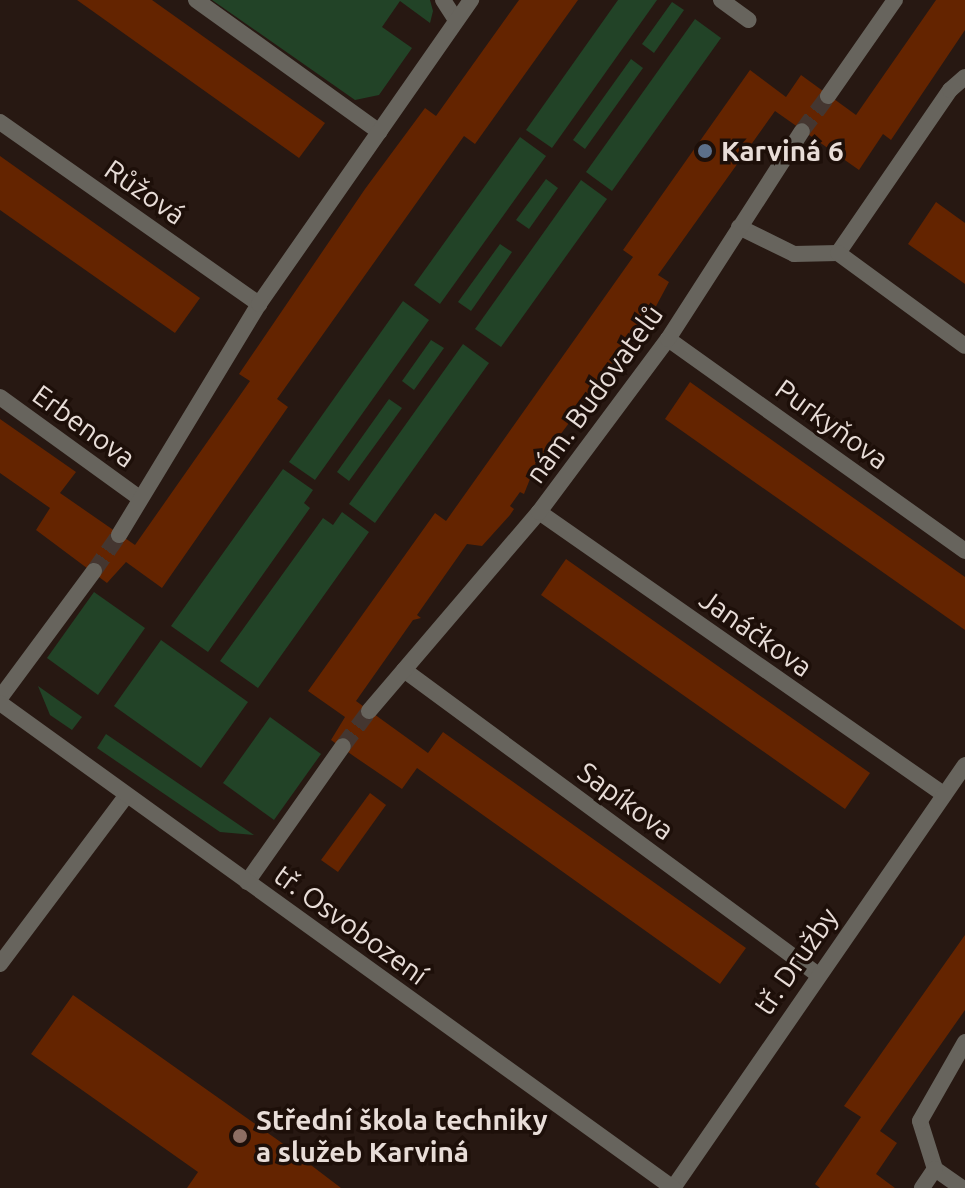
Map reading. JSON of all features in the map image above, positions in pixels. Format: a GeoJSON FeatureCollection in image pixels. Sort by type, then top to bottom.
{"type":"FeatureCollection","features":[{"type":"Feature","properties":{"kind":"street"},"geometry":{"type":"LineString","coordinates":[[196,0],[380,132]]}},
{"type":"Feature","properties":{"kind":"street"},"geometry":{"type":"LineString","coordinates":[[443,0],[456,20]]}},
{"type":"Feature","properties":{"kind":"street"},"geometry":{"type":"LineString","coordinates":[[119,535],[138,497],[259,304],[471,0]]}},
{"type":"Feature","properties":{"kind":"street"},"geometry":{"type":"LineString","coordinates":[[721,0],[749,20]]}},
{"type":"Feature","properties":{"kind":"street"},"geometry":{"type":"LineString","coordinates":[[828,96],[895,0]]}},
{"type":"Feature","properties":{"kind":"street"},"geometry":{"type":"LineString","coordinates":[[838,253],[950,90],[965,77]]}},
{"type":"Feature","properties":{"kind":"street","name":"Růžová"},"geometry":{"type":"LineString","coordinates":[[0,122],[259,304]]}},
{"type":"Feature","properties":{"kind":"street","name":"nám. Budovatelů"},"geometry":{"type":"LineString","coordinates":[[369,711],[539,512],[668,339],[802,131]]}},
{"type":"Feature","properties":{"kind":"street"},"geometry":{"type":"LineString","coordinates":[[739,227],[794,254],[838,253],[965,346]]}},
{"type":"Feature","properties":{"kind":"street","name":"Purkyňova"},"geometry":{"type":"LineString","coordinates":[[668,339],[965,551]]}},
{"type":"Feature","properties":{"kind":"street","name":"Erbenova"},"geometry":{"type":"LineString","coordinates":[[0,397],[138,497]]}},
{"type":"Feature","properties":{"kind":"street","name":"Janáčkova"},"geometry":{"type":"LineString","coordinates":[[539,512],[944,795]]}},
{"type":"Feature","properties":{"kind":"street"},"geometry":{"type":"LineString","coordinates":[[0,701],[94,571]]}},
{"type":"Feature","properties":{"kind":"street","name":"Sapíkova"},"geometry":{"type":"LineString","coordinates":[[404,670],[817,974]]}},
{"type":"Feature","properties":{"kind":"street","name":"tř. Osvobození"},"geometry":{"type":"LineString","coordinates":[[0,701],[126,796],[673,1188]]}},
{"type":"Feature","properties":{"kind":"street"},"geometry":{"type":"LineString","coordinates":[[247,882],[343,746]]}},
{"type":"Feature","properties":{"kind":"street","name":"tř. Družby"},"geometry":{"type":"LineString","coordinates":[[673,1188],[817,974],[965,765]]}},
{"type":"Feature","properties":{"kind":"street"},"geometry":{"type":"LineString","coordinates":[[0,964],[126,796]]}},
{"type":"Feature","properties":{"kind":"street"},"geometry":{"type":"LineString","coordinates":[[962,1188],[935,1169],[920,1121],[965,1042]]}},
{"type":"Feature","properties":{"kind":"street"},"geometry":{"type":"LineString","coordinates":[[922,1188],[935,1169]]}},
{"type":"Feature","properties":{"kind":"green space"},"geometry":{"type":"Polygon","coordinates":[[[212,0],[430,0],[433,11],[430,23],[400,1],[382,27],[412,48],[379,95],[355,100],[212,0]]]}},
{"type":"Feature","properties":{"kind":"green space"},"geometry":{"type":"Polygon","coordinates":[[[618,0],[657,0],[552,148],[526,130],[618,0]]]}},
{"type":"Feature","properties":{"kind":"green space"},"geometry":{"type":"Polygon","coordinates":[[[672,2],[684,10],[654,53],[642,44],[672,2]]]}},
{"type":"Feature","properties":{"kind":"green space"},"geometry":{"type":"Polygon","coordinates":[[[695,19],[721,38],[612,191],[586,172],[695,19]]]}},
{"type":"Feature","properties":{"kind":"green space"},"geometry":{"type":"Polygon","coordinates":[[[631,59],[643,68],[585,149],[573,140],[631,59]]]}},
{"type":"Feature","properties":{"kind":"green space"},"geometry":{"type":"Polygon","coordinates":[[[520,137],[546,156],[440,304],[414,285],[520,137]]]}},
{"type":"Feature","properties":{"kind":"green space"},"geometry":{"type":"Polygon","coordinates":[[[546,179],[558,188],[529,229],[516,220],[546,179]]]}},
{"type":"Feature","properties":{"kind":"green space"},"geometry":{"type":"Polygon","coordinates":[[[581,180],[607,199],[501,347],[475,329],[581,180]]]}},
{"type":"Feature","properties":{"kind":"green space"},"geometry":{"type":"Polygon","coordinates":[[[500,244],[512,252],[471,311],[458,302],[500,244]]]}},
{"type":"Feature","properties":{"kind":"green space"},"geometry":{"type":"Polygon","coordinates":[[[403,301],[429,320],[315,480],[289,462],[403,301]]]}},
{"type":"Feature","properties":{"kind":"green space"},"geometry":{"type":"Polygon","coordinates":[[[431,340],[444,348],[414,390],[402,381],[431,340]]]}},
{"type":"Feature","properties":{"kind":"green space"},"geometry":{"type":"Polygon","coordinates":[[[463,344],[489,363],[375,523],[349,504],[463,344]]]}},
{"type":"Feature","properties":{"kind":"green space"},"geometry":{"type":"Polygon","coordinates":[[[389,399],[402,408],[349,481],[337,472],[389,399]]]}},
{"type":"Feature","properties":{"kind":"green space"},"geometry":{"type":"Polygon","coordinates":[[[283,469],[313,490],[304,503],[310,508],[208,652],[171,626],[283,469]]]}},
{"type":"Feature","properties":{"kind":"green space"},"geometry":{"type":"Polygon","coordinates":[[[342,512],[369,532],[258,688],[220,661],[323,518],[333,525],[342,512]]]}},
{"type":"Feature","properties":{"kind":"green space"},"geometry":{"type":"Polygon","coordinates":[[[94,592],[145,628],[98,695],[47,658],[94,592]]]}},
{"type":"Feature","properties":{"kind":"green space"},"geometry":{"type":"Polygon","coordinates":[[[161,640],[248,702],[201,768],[114,706],[161,640]]]}},
{"type":"Feature","properties":{"kind":"green space"},"geometry":{"type":"Polygon","coordinates":[[[38,686],[82,717],[72,730],[50,715],[38,686]]]}},
{"type":"Feature","properties":{"kind":"green space"},"geometry":{"type":"Polygon","coordinates":[[[270,717],[321,754],[274,820],[223,783],[270,717]]]}},
{"type":"Feature","properties":{"kind":"green space"},"geometry":{"type":"Polygon","coordinates":[[[106,734],[254,835],[220,832],[97,748],[106,734]]]}},
{"type":"Feature","properties":{"kind":"building"},"geometry":{"type":"Polygon","coordinates":[[[77,0],[152,0],[325,123],[299,158],[77,0]]]}},
{"type":"Feature","properties":{"kind":"building"},"geometry":{"type":"Polygon","coordinates":[[[519,0],[578,0],[475,144],[464,136],[277,399],[288,407],[162,588],[126,562],[107,583],[36,530],[50,508],[0,473],[0,419],[76,472],[60,493],[135,545],[250,381],[239,374],[365,189],[425,108],[436,116],[519,0]]]}},
{"type":"Feature","properties":{"kind":"building"},"geometry":{"type":"Polygon","coordinates":[[[936,0],[965,0],[965,30],[891,140],[883,134],[859,170],[775,111],[658,275],[669,282],[654,310],[560,435],[564,438],[553,453],[549,450],[532,474],[524,494],[520,492],[510,506],[514,509],[510,515],[482,546],[467,544],[417,615],[421,618],[413,620],[356,701],[428,753],[443,732],[746,948],[720,984],[417,768],[402,789],[331,740],[345,717],[308,691],[435,513],[446,521],[633,257],[623,250],[750,70],[786,97],[801,75],[856,115],[936,0]]]}},
{"type":"Feature","properties":{"kind":"building"},"geometry":{"type":"Polygon","coordinates":[[[0,156],[200,298],[175,333],[0,210],[0,156]]]}},
{"type":"Feature","properties":{"kind":"building"},"geometry":{"type":"Polygon","coordinates":[[[936,202],[965,223],[965,284],[908,244],[936,202]]]}},
{"type":"Feature","properties":{"kind":"building"},"geometry":{"type":"Polygon","coordinates":[[[690,382],[965,577],[965,630],[665,419],[690,382]]]}},
{"type":"Feature","properties":{"kind":"building"},"geometry":{"type":"Polygon","coordinates":[[[566,559],[870,773],[845,809],[541,595],[566,559]]]}},
{"type":"Feature","properties":{"kind":"building"},"geometry":{"type":"Polygon","coordinates":[[[370,793],[386,805],[338,872],[321,860],[370,793]]]}},
{"type":"Feature","properties":{"kind":"building"},"geometry":{"type":"Polygon","coordinates":[[[965,935],[965,1010],[880,1131],[897,1143],[876,1174],[895,1188],[820,1188],[815,1184],[861,1117],[844,1106],[965,935]]]}},
{"type":"Feature","properties":{"kind":"building"},"geometry":{"type":"Polygon","coordinates":[[[73,995],[341,1188],[187,1188],[198,1172],[31,1054],[73,995]]]}},
{"type":"Feature","properties":{"kind":"tunnel"},"geometry":{"type":"LineString","coordinates":[[802,131],[828,96]]}},
{"type":"Feature","properties":{"kind":"tunnel"},"geometry":{"type":"LineString","coordinates":[[94,571],[119,535]]}},
{"type":"Feature","properties":{"kind":"tunnel"},"geometry":{"type":"LineString","coordinates":[[343,746],[369,711]]}},
{"type":"Feature","properties":{"kind":"place","name":"Karviná 6"},"geometry":{"type":"Point","coordinates":[705,151]}},
{"type":"Feature","properties":{"kind":"place","name":"Střední škola techniky a služeb Karviná"},"geometry":{"type":"Point","coordinates":[240,1136]}}]}
